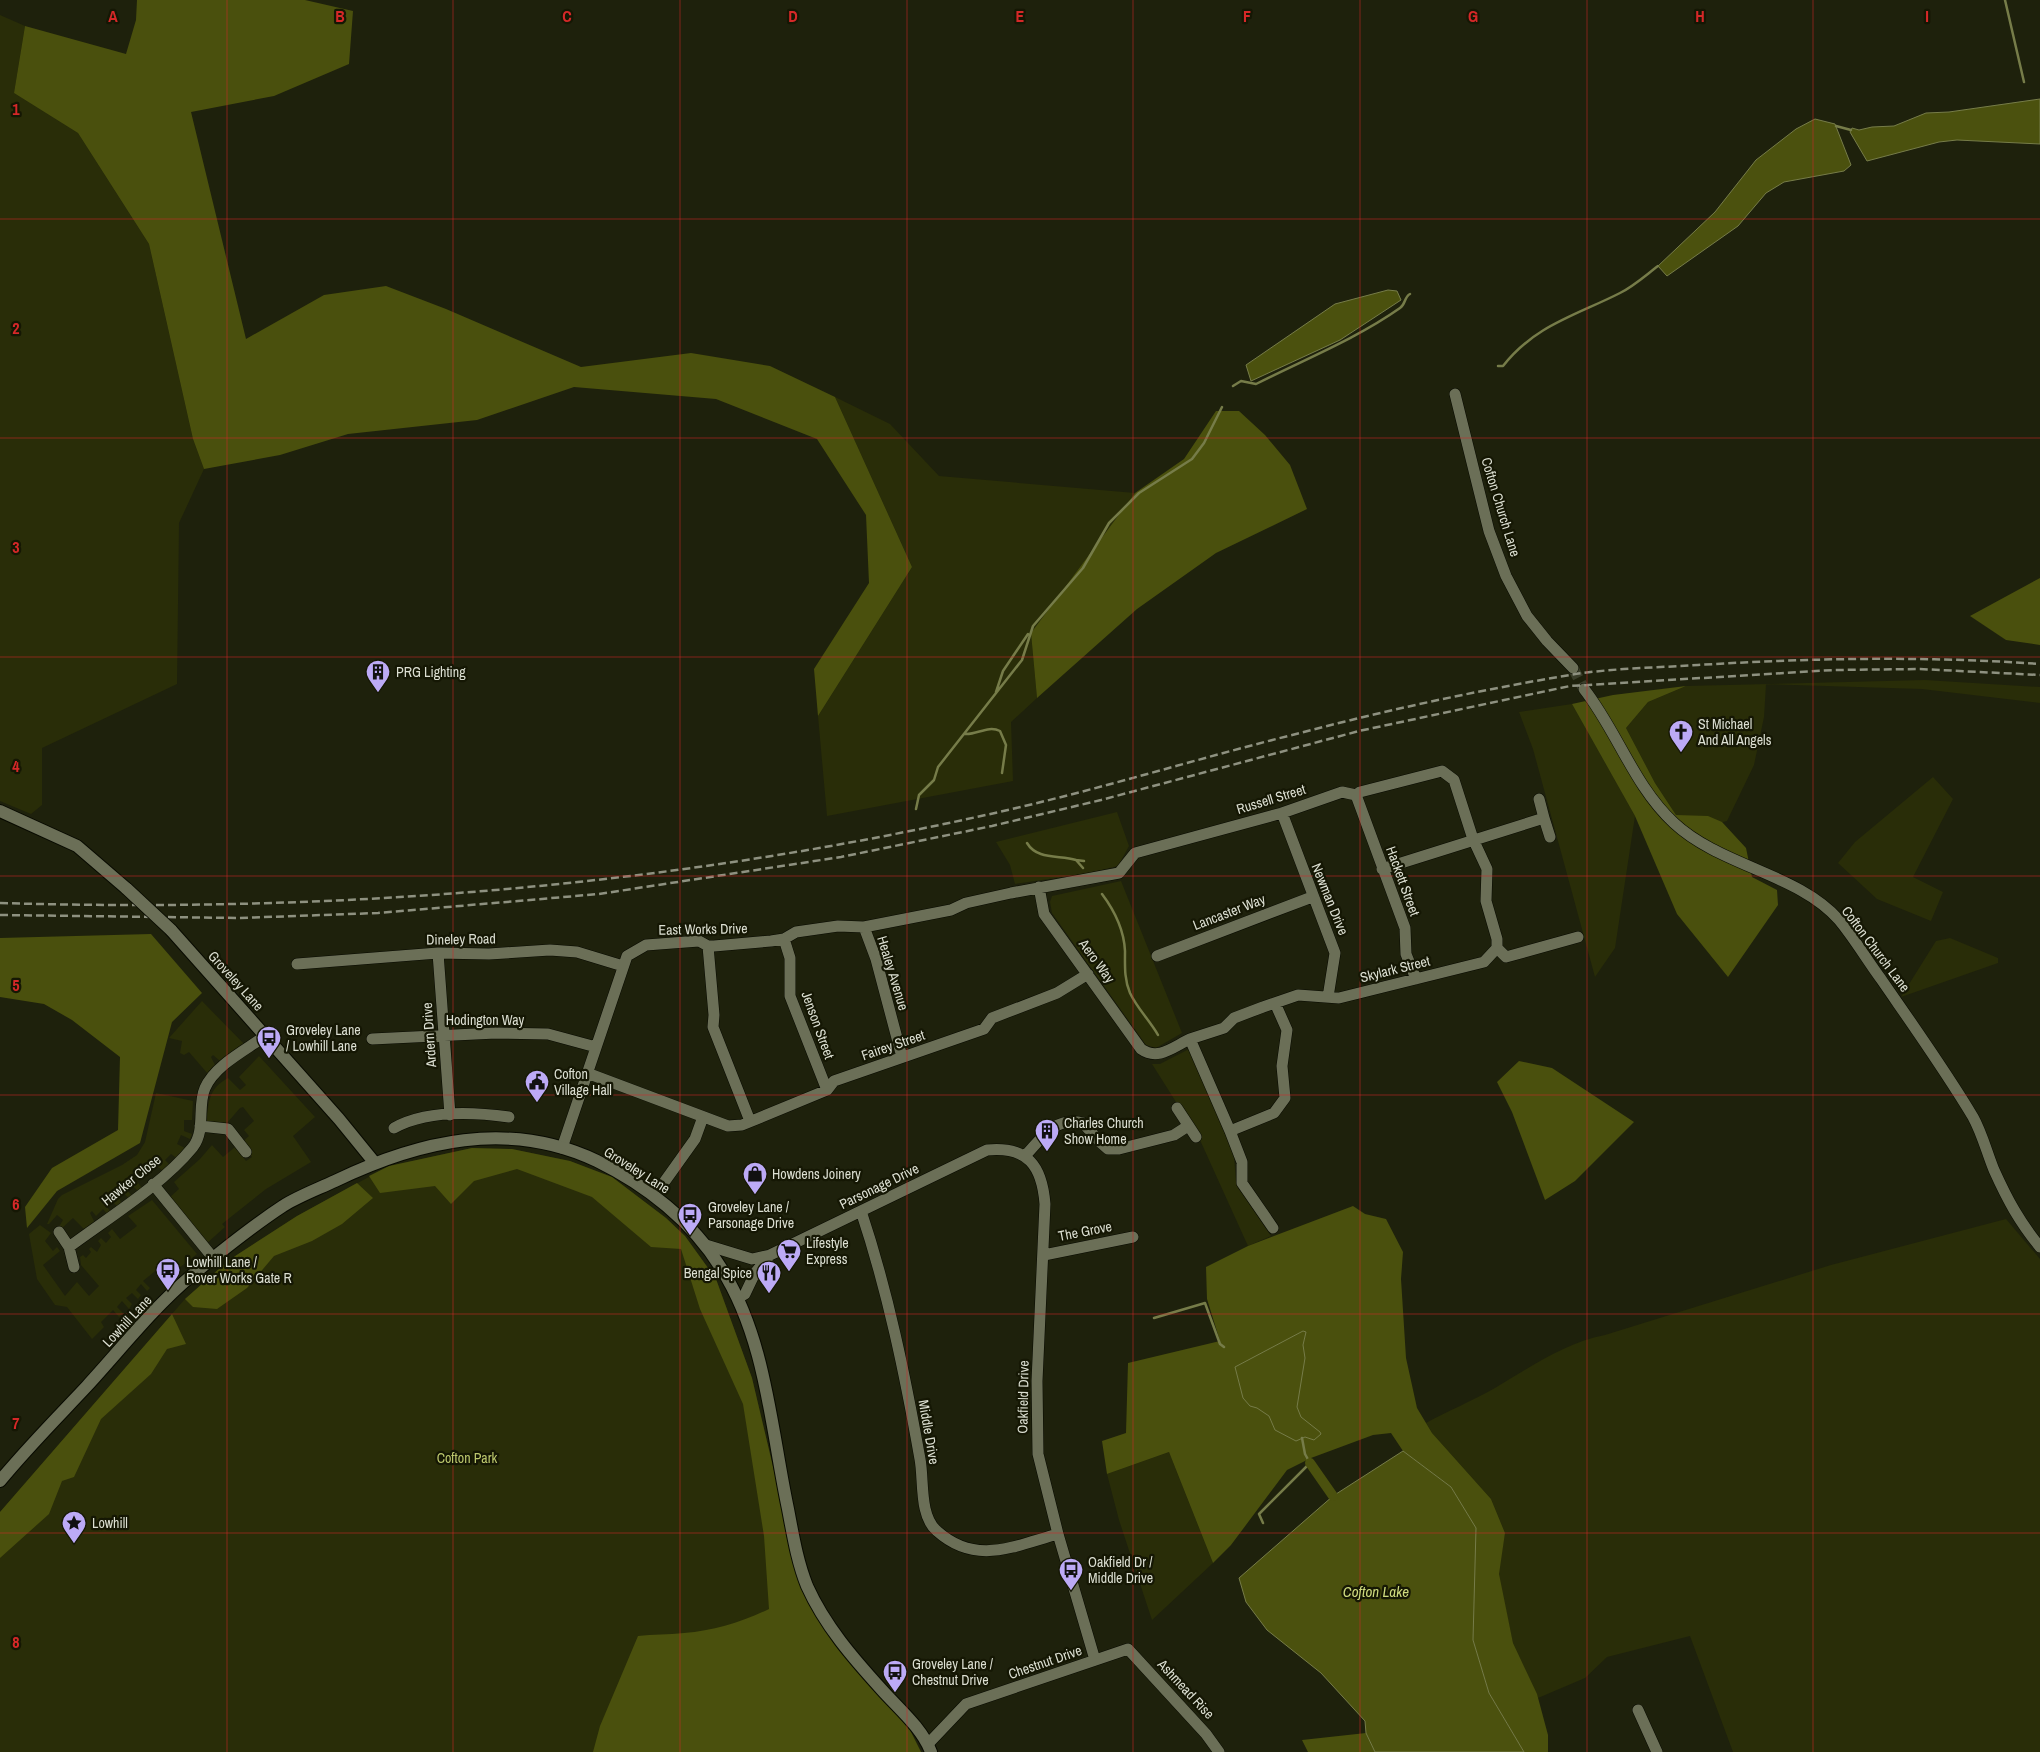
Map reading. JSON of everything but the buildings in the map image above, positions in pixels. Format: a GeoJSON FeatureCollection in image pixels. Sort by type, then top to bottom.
{"type":"FeatureCollection","features":[{"type":"Feature","properties":{"kind":"main road","name":"Groveley Lane"},"geometry":{"type":"LineString","coordinates":[[0,812],[77,846],[127,888],[171,930],[339,1119],[374,1162],[429,1145],[473,1140],[519,1139],[562,1148],[586,1156],[616,1171],[659,1199],[706,1245],[738,1298],[751,1334],[762,1376],[796,1551],[807,1585],[822,1616],[841,1644],[914,1726],[930,1748]]}},
{"type":"Feature","properties":{"kind":"main road","name":"Lowhill Lane"},"geometry":{"type":"LineString","coordinates":[[0,1481],[173,1293],[214,1259],[286,1205],[374,1162]]}},
{"type":"Feature","properties":{"kind":"street","name":"Cofton Church Lane"},"geometry":{"type":"LineString","coordinates":[[1456,394],[1489,531],[1506,576],[1527,616],[1547,641],[1573,668]]}},
{"type":"Feature","properties":{"kind":"street","name":"Cofton Church Lane"},"geometry":{"type":"LineString","coordinates":[[1584,689],[1602,712],[1640,784],[1674,823],[1698,840],[1739,864],[1816,900],[1838,920],[1899,1004],[1974,1119],[2016,1217],[2040,1247]]}},
{"type":"Feature","properties":{"kind":"street","name":"Russell Street"},"geometry":{"type":"LineString","coordinates":[[1039,887],[1069,884],[1119,873],[1135,854],[1282,813],[1342,792],[1356,795],[1360,792],[1442,771],[1454,780],[1473,839]]}},
{"type":"Feature","properties":{"kind":"street","name":"Hackett Street"},"geometry":{"type":"LineString","coordinates":[[1356,795],[1405,928],[1406,954],[1416,979]]}},
{"type":"Feature","properties":{"kind":"street"},"geometry":{"type":"LineString","coordinates":[[1539,799],[1550,837]]}},
{"type":"Feature","properties":{"kind":"street","name":"Newman Drive"},"geometry":{"type":"LineString","coordinates":[[1282,813],[1312,897],[1335,953],[1328,997]]}},
{"type":"Feature","properties":{"kind":"street"},"geometry":{"type":"LineString","coordinates":[[1382,869],[1544,818]]}},
{"type":"Feature","properties":{"kind":"street"},"geometry":{"type":"LineString","coordinates":[[1473,839],[1486,869],[1486,901],[1497,939],[1497,948],[1506,957],[1578,937]]}},
{"type":"Feature","properties":{"kind":"street","name":"East Works Drive"},"geometry":{"type":"LineString","coordinates":[[562,1148],[627,956],[646,945],[699,941],[708,946],[784,939],[796,932],[838,926],[864,927],[951,910],[966,903],[1039,887]]}},
{"type":"Feature","properties":{"kind":"street","name":"Aero Way"},"geometry":{"type":"LineString","coordinates":[[1039,887],[1044,914],[1141,1049]]}},
{"type":"Feature","properties":{"kind":"street","name":"Lancaster Way"},"geometry":{"type":"LineString","coordinates":[[1157,956],[1312,897]]}},
{"type":"Feature","properties":{"kind":"street","name":"Healey Avenue"},"geometry":{"type":"LineString","coordinates":[[864,927],[876,959],[902,1057]]}},
{"type":"Feature","properties":{"kind":"street","name":"Jenson Street"},"geometry":{"type":"LineString","coordinates":[[784,939],[790,958],[790,996],[827,1090]]}},
{"type":"Feature","properties":{"kind":"street"},"geometry":{"type":"LineString","coordinates":[[708,946],[714,1015],[713,1027],[750,1121]]}},
{"type":"Feature","properties":{"kind":"street","name":"Skylark Street"},"geometry":{"type":"LineString","coordinates":[[1141,1049],[1150,1055],[1157,1055],[1190,1039],[1224,1028],[1234,1018],[1275,1003],[1305,994],[1340,998],[1484,962],[1497,948]]}},
{"type":"Feature","properties":{"kind":"street","name":"Dineley Road"},"geometry":{"type":"LineString","coordinates":[[297,964],[438,953],[489,954],[550,950],[577,952],[623,966]]}},
{"type":"Feature","properties":{"kind":"street","name":"Ardern Drive"},"geometry":{"type":"LineString","coordinates":[[438,953],[450,1115]]}},
{"type":"Feature","properties":{"kind":"street","name":"Fairey Street"},"geometry":{"type":"LineString","coordinates":[[587,1072],[728,1126],[750,1121],[827,1090],[834,1081],[984,1029],[992,1018],[1056,992],[1088,974]]}},
{"type":"Feature","properties":{"kind":"street"},"geometry":{"type":"LineString","coordinates":[[1230,1131],[1274,1113],[1285,1098],[1282,1066],[1287,1030],[1275,1003]]}},
{"type":"Feature","properties":{"kind":"street","name":"Hodington Way"},"geometry":{"type":"LineString","coordinates":[[372,1039],[496,1033],[558,1035],[596,1047]]}},
{"type":"Feature","properties":{"kind":"street","name":"Hawker Close"},"geometry":{"type":"LineString","coordinates":[[69,1247],[153,1184],[194,1146],[200,1126],[204,1089],[213,1075],[265,1036]]}},
{"type":"Feature","properties":{"kind":"street"},"geometry":{"type":"LineString","coordinates":[[1190,1039],[1242,1162],[1242,1182],[1273,1228]]}},
{"type":"Feature","properties":{"kind":"street"},"geometry":{"type":"LineString","coordinates":[[1177,1108],[1196,1137]]}},
{"type":"Feature","properties":{"kind":"street"},"geometry":{"type":"LineString","coordinates":[[394,1128],[408,1120],[450,1115],[489,1114],[509,1117]]}},
{"type":"Feature","properties":{"kind":"street"},"geometry":{"type":"LineString","coordinates":[[665,1181],[695,1139],[703,1117]]}},
{"type":"Feature","properties":{"kind":"street"},"geometry":{"type":"LineString","coordinates":[[1024,1156],[1052,1126],[1060,1123],[1083,1123],[1108,1149],[1174,1135],[1188,1126]]}},
{"type":"Feature","properties":{"kind":"street"},"geometry":{"type":"LineString","coordinates":[[200,1126],[228,1129],[246,1152]]}},
{"type":"Feature","properties":{"kind":"street","name":"Parsonage Drive"},"geometry":{"type":"LineString","coordinates":[[706,1245],[752,1259],[770,1255],[975,1155],[988,1150],[1003,1149],[1024,1156]]}},
{"type":"Feature","properties":{"kind":"street","name":"Oakfield Drive"},"geometry":{"type":"LineString","coordinates":[[1024,1156],[1035,1167],[1043,1184],[1044,1255],[1037,1381],[1038,1454],[1058,1534],[1095,1660]]}},
{"type":"Feature","properties":{"kind":"street"},"geometry":{"type":"LineString","coordinates":[[153,1184],[214,1259]]}},
{"type":"Feature","properties":{"kind":"street","name":"Middle Drive"},"geometry":{"type":"LineString","coordinates":[[861,1211],[878,1263],[893,1323],[920,1460],[925,1510],[934,1530],[962,1548],[981,1552],[998,1551],[1058,1534]]}},
{"type":"Feature","properties":{"kind":"street"},"geometry":{"type":"LineString","coordinates":[[59,1232],[69,1247],[74,1267]]}},
{"type":"Feature","properties":{"kind":"street","name":"The Grove"},"geometry":{"type":"LineString","coordinates":[[1044,1255],[1133,1237]]}},
{"type":"Feature","properties":{"kind":"street","name":"Parsonage Drive"},"geometry":{"type":"LineString","coordinates":[[738,1298],[745,1294],[756,1273],[770,1255]]}},
{"type":"Feature","properties":{"kind":"street","name":"Parsonage Drive"},"geometry":{"type":"LineString","coordinates":[[741,1257],[756,1273]]}},
{"type":"Feature","properties":{"kind":"street","name":"Chestnut Drive"},"geometry":{"type":"LineString","coordinates":[[930,1748],[966,1704],[1128,1649]]}},
{"type":"Feature","properties":{"kind":"street","name":"Ashmead Rise"},"geometry":{"type":"LineString","coordinates":[[1128,1649],[1206,1734],[1219,1752]]}},
{"type":"Feature","properties":{"kind":"street"},"geometry":{"type":"LineString","coordinates":[[1638,1710],[1657,1752]]}},
{"type":"Feature","properties":{"kind":"green space"},"geometry":{"type":"Polygon","coordinates":[[[0,15],[25,26],[14,93],[78,133],[149,244],[193,439],[204,469],[179,523],[177,684],[42,748],[42,805],[31,814],[0,801],[0,15]]]}},
{"type":"Feature","properties":{"kind":"green space"},"geometry":{"type":"Polygon","coordinates":[[[835,397],[890,424],[939,476],[1135,493],[1031,633],[1037,698],[1011,722],[1013,781],[827,816],[818,716],[912,567],[835,397]]]}},
{"type":"Feature","properties":{"kind":"green space"},"geometry":{"type":"Polygon","coordinates":[[[1925,680],[2040,687],[2040,703],[1922,689],[1766,684],[1764,717],[1754,765],[1727,821],[1711,825],[1676,815],[1655,783],[1626,728],[1648,702],[1686,686],[1925,680]]]}},
{"type":"Feature","properties":{"kind":"green space"},"geometry":{"type":"Polygon","coordinates":[[[1572,704],[1635,816],[1615,948],[1595,977],[1533,749],[1519,712],[1572,704]]]}},
{"type":"Feature","properties":{"kind":"green space"},"geometry":{"type":"Polygon","coordinates":[[[1933,777],[1953,799],[1913,877],[1943,892],[1931,921],[1877,899],[1838,863],[1855,842],[1933,777]]]}},
{"type":"Feature","properties":{"kind":"green space"},"geometry":{"type":"Polygon","coordinates":[[[1117,812],[1129,846],[1118,866],[1084,874],[1015,884],[1010,865],[996,842],[1117,812]]]}},
{"type":"Feature","properties":{"kind":"green space"},"geometry":{"type":"Polygon","coordinates":[[[1121,881],[1182,1033],[1156,1048],[1146,1045],[1052,913],[1050,902],[1052,896],[1121,881]]]}},
{"type":"Feature","properties":{"kind":"green space"},"geometry":{"type":"Polygon","coordinates":[[[1950,938],[1998,958],[1998,963],[1901,997],[1936,941],[1950,938]]]}},
{"type":"Feature","properties":{"kind":"green space"},"geometry":{"type":"Polygon","coordinates":[[[202,1001],[246,1046],[220,1061],[213,1055],[211,1057],[216,1067],[208,1074],[189,1052],[184,1055],[180,1053],[182,1041],[169,1038],[202,1001]]]}},
{"type":"Feature","properties":{"kind":"green space"},"geometry":{"type":"Polygon","coordinates":[[[1191,1048],[1234,1156],[1236,1183],[1271,1236],[1248,1246],[1200,1140],[1152,1064],[1160,1064],[1191,1048]]]}},
{"type":"Feature","properties":{"kind":"green space"},"geometry":{"type":"Polygon","coordinates":[[[259,1056],[315,1117],[293,1136],[311,1162],[266,1189],[222,1224],[225,1227],[206,1244],[169,1198],[179,1189],[174,1182],[200,1159],[212,1145],[223,1157],[235,1147],[246,1161],[252,1157],[241,1143],[249,1136],[244,1130],[254,1121],[243,1107],[227,1123],[207,1122],[207,1115],[211,1096],[217,1086],[228,1078],[240,1090],[246,1085],[239,1077],[259,1056]]]}},
{"type":"Feature","properties":{"kind":"green space"},"geometry":{"type":"Polygon","coordinates":[[[156,1093],[193,1101],[192,1120],[184,1120],[184,1131],[192,1134],[190,1139],[181,1135],[177,1144],[187,1149],[178,1159],[171,1154],[165,1160],[170,1165],[163,1171],[157,1166],[151,1171],[144,1163],[132,1175],[142,1188],[138,1191],[133,1186],[127,1190],[132,1196],[129,1199],[124,1193],[118,1197],[122,1204],[118,1207],[112,1201],[106,1206],[111,1212],[108,1215],[103,1209],[96,1216],[92,1211],[90,1213],[95,1223],[86,1231],[73,1218],[60,1230],[57,1230],[63,1220],[57,1215],[47,1224],[58,1199],[62,1195],[122,1165],[137,1155],[145,1142],[156,1093]]]}},
{"type":"Feature","properties":{"kind":"green space","name":"Cofton Park"},"geometry":{"type":"Polygon","coordinates":[[[472,1148],[512,1149],[570,1161],[612,1177],[666,1218],[685,1236],[716,1279],[752,1378],[802,1589],[849,1662],[909,1728],[921,1752],[0,1752],[0,1512],[185,1299],[229,1260],[297,1216],[389,1166],[472,1148]]]}},
{"type":"Feature","properties":{"kind":"green space"},"geometry":{"type":"Polygon","coordinates":[[[152,1200],[197,1254],[174,1272],[169,1267],[164,1271],[160,1267],[143,1281],[150,1288],[147,1291],[141,1284],[136,1290],[141,1295],[138,1299],[132,1293],[126,1298],[132,1304],[129,1309],[122,1301],[117,1307],[123,1313],[119,1317],[113,1310],[101,1322],[104,1327],[92,1339],[67,1307],[55,1305],[37,1279],[29,1234],[40,1225],[51,1233],[45,1241],[53,1251],[57,1247],[60,1251],[43,1265],[65,1296],[77,1282],[89,1296],[99,1286],[81,1265],[80,1257],[83,1255],[86,1258],[91,1252],[89,1249],[91,1247],[97,1252],[101,1245],[98,1241],[101,1238],[106,1243],[111,1237],[108,1233],[112,1229],[120,1239],[137,1226],[128,1216],[152,1200]]]}},
{"type":"Feature","properties":{"kind":"green space"},"geometry":{"type":"Polygon","coordinates":[[[2006,1219],[2040,1259],[2040,1752],[1733,1752],[1690,1636],[1607,1657],[1585,1678],[1538,1698],[1513,1643],[1498,1574],[1505,1533],[1491,1499],[1432,1433],[1426,1423],[1486,1393],[1548,1357],[1590,1339],[1831,1265],[2006,1219]]]}},
{"type":"Feature","properties":{"kind":"green space"},"geometry":{"type":"Polygon","coordinates":[[[1169,1452],[1213,1563],[1152,1620],[1119,1520],[1107,1474],[1169,1452]]]}},
{"type":"Feature","properties":{"kind":"shaded area"},"geometry":{"type":"Polygon","coordinates":[[[137,0],[305,0],[353,11],[349,64],[274,96],[191,112],[246,339],[324,295],[386,286],[446,309],[581,367],[691,353],[770,366],[835,397],[912,567],[818,716],[814,669],[869,583],[866,515],[817,439],[716,399],[574,387],[477,420],[348,434],[280,455],[204,469],[193,439],[149,244],[78,133],[14,93],[25,26],[126,54],[136,20],[137,0]]]}},
{"type":"Feature","properties":{"kind":"shaded area"},"geometry":{"type":"Polygon","coordinates":[[[1216,411],[1239,411],[1265,435],[1290,465],[1307,509],[1216,553],[1137,609],[1037,698],[1031,633],[1135,493],[1184,459],[1216,411]]]}},
{"type":"Feature","properties":{"kind":"shaded area"},"geometry":{"type":"Polygon","coordinates":[[[2040,578],[2040,645],[2006,640],[1970,616],[2040,578]]]}},
{"type":"Feature","properties":{"kind":"shaded area"},"geometry":{"type":"Polygon","coordinates":[[[1686,686],[1648,702],[1626,728],[1655,783],[1676,815],[1708,816],[1722,822],[1746,848],[1752,877],[1777,890],[1778,905],[1728,977],[1677,914],[1635,816],[1572,704],[1613,695],[1686,686]]]}},
{"type":"Feature","properties":{"kind":"shaded area"},"geometry":{"type":"Polygon","coordinates":[[[151,934],[202,993],[172,1022],[140,1143],[57,1191],[27,1228],[25,1207],[52,1168],[118,1130],[120,1057],[72,1020],[44,1004],[0,997],[0,938],[151,934]]]}},
{"type":"Feature","properties":{"kind":"shaded area"},"geometry":{"type":"Polygon","coordinates":[[[1519,1061],[1552,1068],[1634,1122],[1575,1181],[1545,1200],[1512,1112],[1497,1082],[1519,1061]]]}},
{"type":"Feature","properties":{"kind":"shaded area"},"geometry":{"type":"Polygon","coordinates":[[[472,1148],[512,1149],[570,1161],[612,1177],[666,1218],[685,1236],[716,1279],[752,1378],[802,1589],[849,1662],[909,1728],[921,1752],[593,1752],[600,1726],[638,1636],[678,1634],[717,1628],[749,1618],[769,1609],[764,1536],[743,1404],[700,1309],[681,1249],[651,1247],[592,1197],[517,1169],[474,1181],[451,1204],[435,1186],[380,1193],[369,1176],[389,1166],[472,1148]]]}},
{"type":"Feature","properties":{"kind":"shaded area"},"geometry":{"type":"Polygon","coordinates":[[[357,1183],[373,1198],[342,1224],[312,1241],[274,1256],[247,1288],[217,1309],[193,1307],[185,1299],[229,1260],[297,1216],[357,1183]]]}},
{"type":"Feature","properties":{"kind":"shaded area"},"geometry":{"type":"Polygon","coordinates":[[[1353,1206],[1365,1214],[1386,1219],[1403,1252],[1401,1279],[1406,1358],[1417,1408],[1432,1433],[1491,1499],[1505,1533],[1499,1574],[1513,1643],[1537,1694],[1548,1735],[1548,1752],[1524,1752],[1489,1693],[1473,1640],[1475,1527],[1451,1487],[1403,1451],[1391,1433],[1373,1435],[1311,1458],[1287,1470],[1231,1545],[1213,1563],[1169,1452],[1107,1474],[1102,1441],[1126,1433],[1128,1363],[1220,1341],[1207,1299],[1206,1267],[1248,1246],[1353,1206]]]}},
{"type":"Feature","properties":{"kind":"shaded area"},"geometry":{"type":"Polygon","coordinates":[[[172,1314],[186,1344],[167,1349],[151,1374],[101,1419],[74,1477],[62,1481],[49,1514],[0,1558],[0,1512],[172,1314]]]}},
{"type":"Feature","properties":{"kind":"shaded area"},"geometry":{"type":"Polygon","coordinates":[[[1366,1733],[1375,1752],[1308,1752],[1302,1740],[1366,1733]]]}},
{"type":"Feature","properties":{"kind":"water"},"geometry":{"type":"Polygon","coordinates":[[[2040,99],[2040,144],[1957,140],[1939,142],[1867,161],[1850,132],[1852,128],[1859,130],[1872,127],[1894,126],[1926,113],[1949,112],[2040,99]]]}},
{"type":"Feature","properties":{"kind":"water"},"geometry":{"type":"Polygon","coordinates":[[[1815,119],[1835,124],[1851,165],[1844,171],[1784,182],[1766,193],[1738,226],[1667,276],[1658,266],[1715,212],[1756,160],[1796,129],[1815,119]]]}},
{"type":"Feature","properties":{"kind":"water"},"geometry":{"type":"Polygon","coordinates":[[[1388,290],[1397,291],[1401,300],[1340,340],[1251,381],[1246,365],[1335,304],[1388,290]]]}},
{"type":"Feature","properties":{"kind":"water"},"geometry":{"type":"Polygon","coordinates":[[[1303,1331],[1306,1332],[1303,1345],[1305,1358],[1297,1407],[1301,1417],[1321,1434],[1314,1440],[1305,1437],[1296,1441],[1275,1430],[1269,1416],[1250,1406],[1243,1398],[1235,1367],[1303,1331]]]}},
{"type":"Feature","properties":{"kind":"water","name":"Cofton Lake"},"geometry":{"type":"Polygon","coordinates":[[[1403,1451],[1451,1487],[1476,1528],[1473,1640],[1489,1693],[1524,1752],[1375,1752],[1366,1733],[1365,1721],[1321,1673],[1267,1630],[1246,1602],[1239,1578],[1333,1496],[1403,1451]]]}},
{"type":"Feature","properties":{"kind":"waterway"},"geometry":{"type":"LineString","coordinates":[[2005,0],[2024,82]]}},
{"type":"Feature","properties":{"kind":"waterway"},"geometry":{"type":"LineString","coordinates":[[1836,126],[1851,130]]}},
{"type":"Feature","properties":{"kind":"waterway"},"geometry":{"type":"LineString","coordinates":[[1498,366],[1503,366],[1529,340],[1557,322],[1625,290],[1658,266]]}},
{"type":"Feature","properties":{"kind":"waterway"},"geometry":{"type":"LineString","coordinates":[[1233,386],[1241,381],[1256,384],[1366,330],[1400,308],[1410,294]]}},
{"type":"Feature","properties":{"kind":"waterway"},"geometry":{"type":"LineString","coordinates":[[916,809],[919,795],[934,780],[938,767],[1022,660],[1033,626],[1083,568],[1109,523],[1139,493],[1192,459],[1204,443],[1222,407]]}},
{"type":"Feature","properties":{"kind":"waterway"},"geometry":{"type":"LineString","coordinates":[[996,692],[1003,671],[1028,634]]}},
{"type":"Feature","properties":{"kind":"waterway"},"geometry":{"type":"LineString","coordinates":[[965,734],[991,729],[1000,731],[1006,745],[1002,773]]}},
{"type":"Feature","properties":{"kind":"waterway"},"geometry":{"type":"LineString","coordinates":[[1027,843],[1042,855],[1076,860],[1083,868]]}},
{"type":"Feature","properties":{"kind":"waterway"},"geometry":{"type":"LineString","coordinates":[[1076,860],[1084,861]]}},
{"type":"Feature","properties":{"kind":"waterway"},"geometry":{"type":"LineString","coordinates":[[1102,894],[1111,907],[1123,935],[1128,988],[1136,1004],[1158,1035]]}},
{"type":"Feature","properties":{"kind":"waterway"},"geometry":{"type":"LineString","coordinates":[[1154,1318],[1205,1303],[1220,1344],[1224,1347]]}},
{"type":"Feature","properties":{"kind":"waterway"},"geometry":{"type":"LineString","coordinates":[[1263,1523],[1259,1514],[1310,1463],[1305,1454],[1302,1438]]}},
{"type":"Feature","properties":{"kind":"waterway"},"geometry":{"type":"LineString","coordinates":[[1310,1463],[1333,1496]]}},
{"type":"Feature","properties":{"kind":"tunnel"},"geometry":{"type":"LineString","coordinates":[[1573,668],[1584,689]]}},
{"type":"Feature","properties":{"kind":"railway"},"geometry":{"type":"LineString","coordinates":[[0,903],[253,904],[378,898],[502,889],[627,876],[751,859],[875,838],[999,812],[1365,716],[1581,673],[1826,659],[1912,659],[2040,664]]}},
{"type":"Feature","properties":{"kind":"railway"},"geometry":{"type":"LineString","coordinates":[[0,915],[239,918],[378,913],[599,894],[841,857],[992,826],[1101,800],[1359,731],[1570,686],[1834,670],[1920,669],[2040,675]]}},
{"type":"Feature","properties":{"kind":"place","name":"PRG Lighting"},"geometry":{"type":"Point","coordinates":[378,693]}},
{"type":"Feature","properties":{"kind":"place","name":"St Michael And All Angels"},"geometry":{"type":"Point","coordinates":[1681,753]}},
{"type":"Feature","properties":{"kind":"place","name":"Groveley Lane / Lowhill Lane"},"geometry":{"type":"Point","coordinates":[269,1059]}},
{"type":"Feature","properties":{"kind":"place","name":"Cofton Village Hall"},"geometry":{"type":"Point","coordinates":[537,1103]}},
{"type":"Feature","properties":{"kind":"place","name":"Charles Church Show Home"},"geometry":{"type":"Point","coordinates":[1047,1152]}},
{"type":"Feature","properties":{"kind":"place","name":"Howdens Joinery"},"geometry":{"type":"Point","coordinates":[755,1195]}},
{"type":"Feature","properties":{"kind":"place","name":"Groveley Lane / Parsonage Drive"},"geometry":{"type":"Point","coordinates":[690,1236]}},
{"type":"Feature","properties":{"kind":"place","name":"Lifestyle Express"},"geometry":{"type":"Point","coordinates":[789,1272]}},
{"type":"Feature","properties":{"kind":"place","name":"Lowhill Lane / Rover Works Gate R"},"geometry":{"type":"Point","coordinates":[168,1291]}},
{"type":"Feature","properties":{"kind":"place","name":"Bengal Spice"},"geometry":{"type":"Point","coordinates":[769,1294]}},
{"type":"Feature","properties":{"kind":"place","name":"Lowhill"},"geometry":{"type":"Point","coordinates":[74,1544]}},
{"type":"Feature","properties":{"kind":"place","name":"Oakfield Dr / Middle Drive"},"geometry":{"type":"Point","coordinates":[1071,1591]}},
{"type":"Feature","properties":{"kind":"place","name":"Groveley Lane / Chestnut Drive"},"geometry":{"type":"Point","coordinates":[895,1693]}}]}
